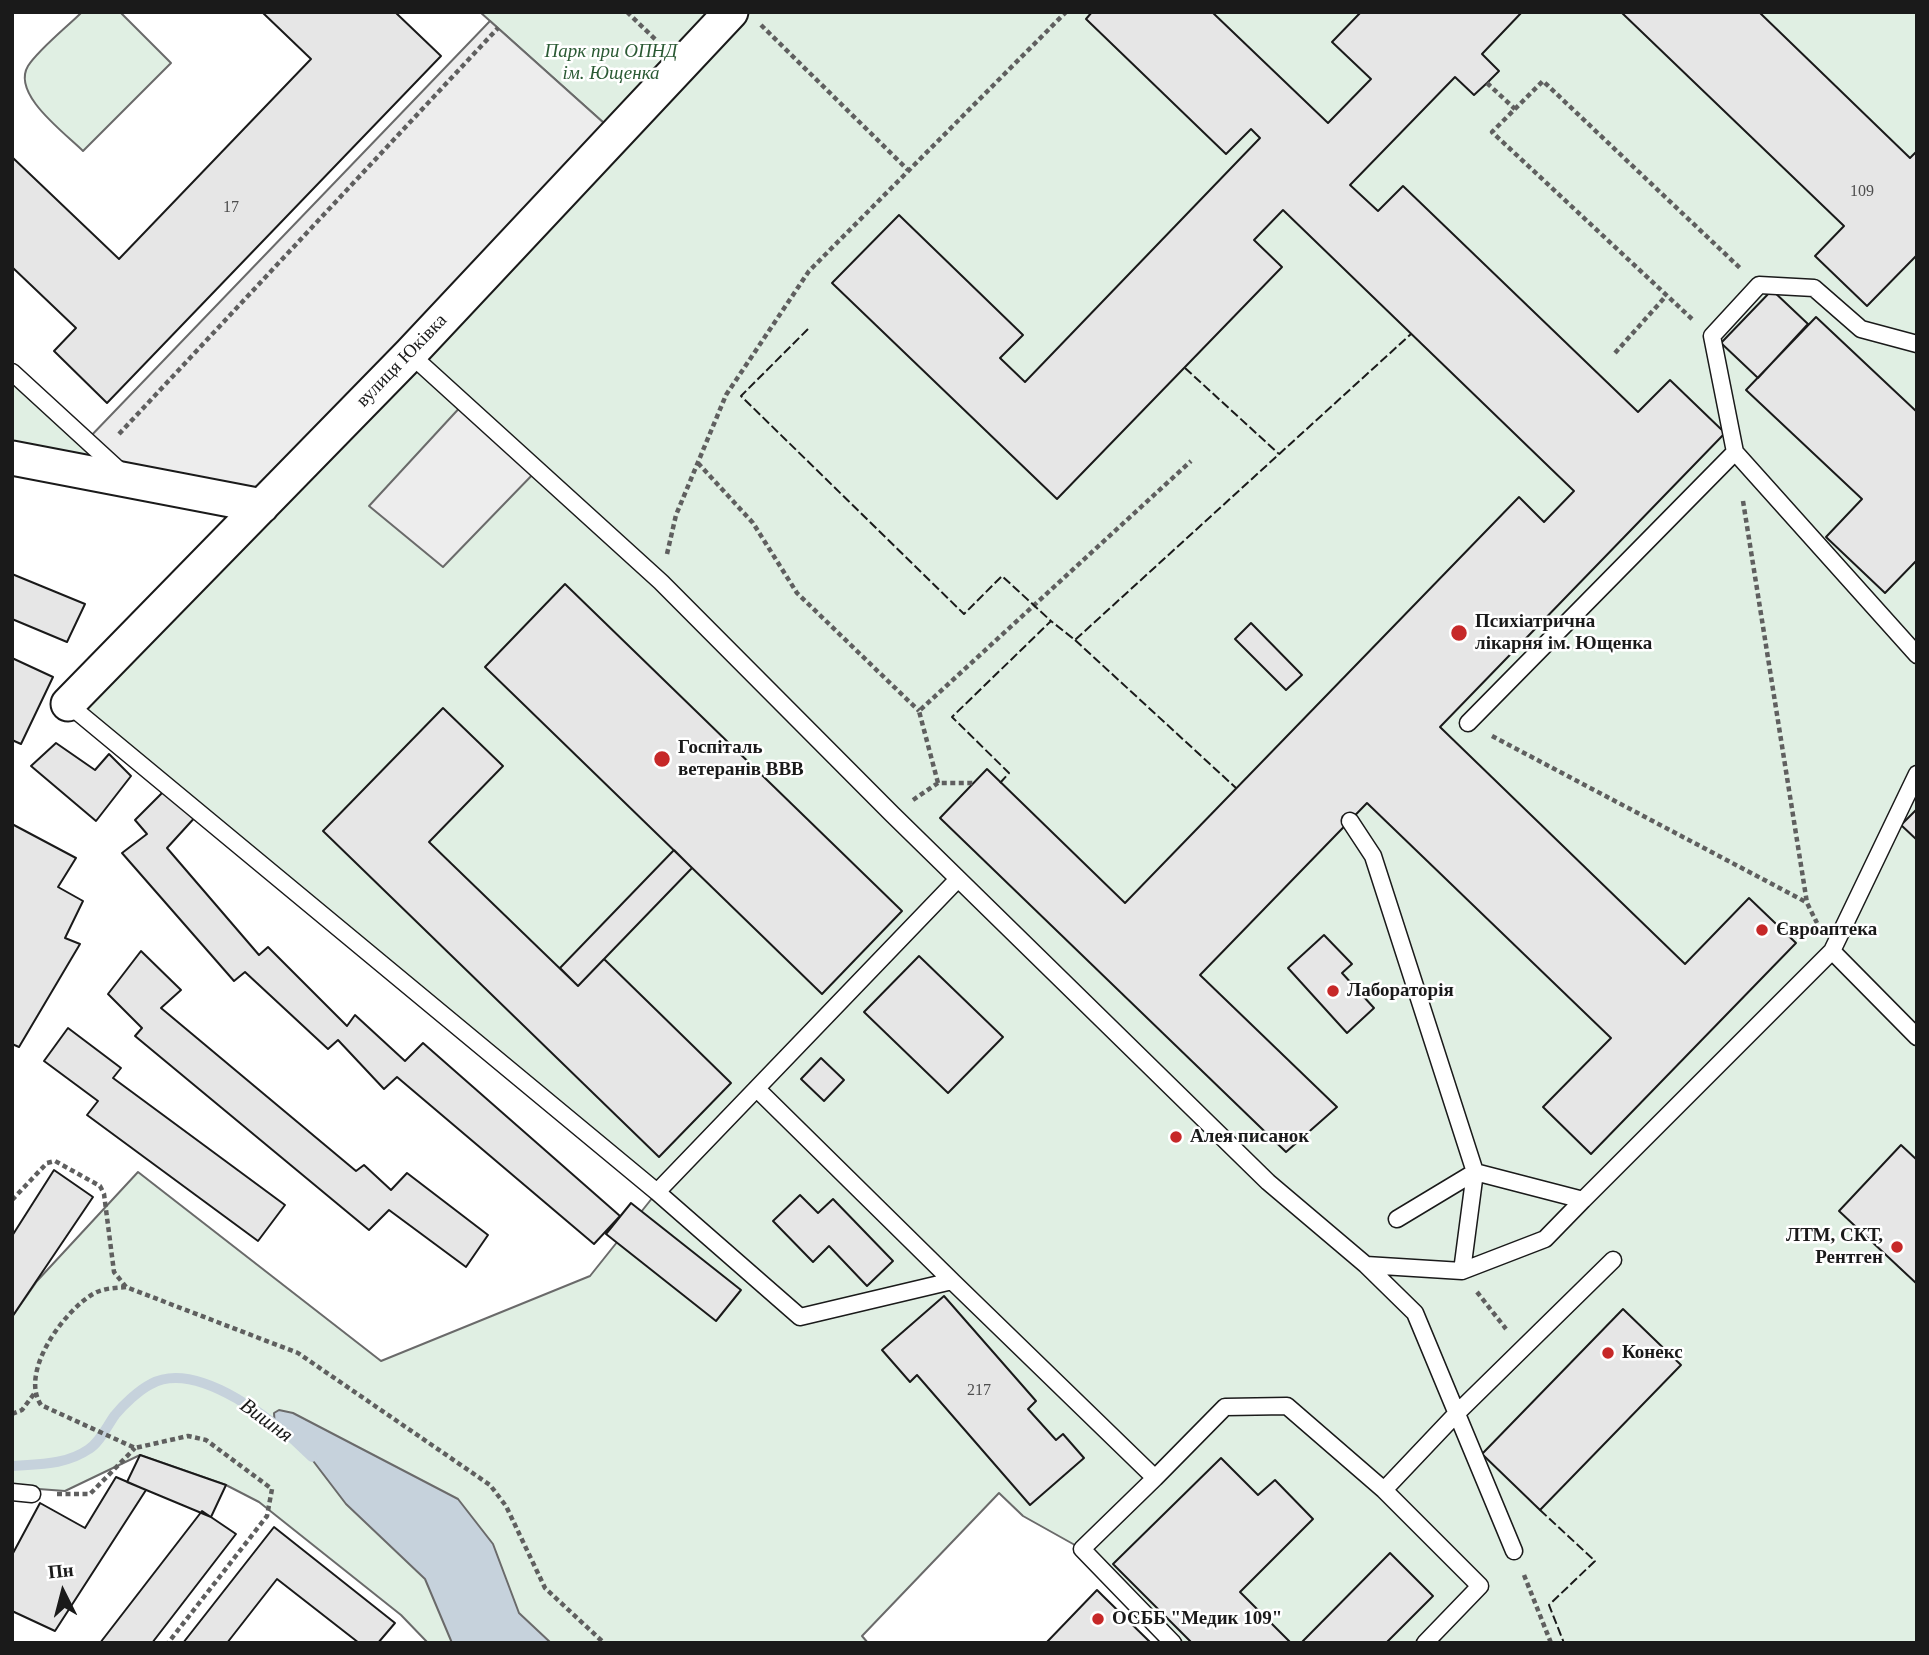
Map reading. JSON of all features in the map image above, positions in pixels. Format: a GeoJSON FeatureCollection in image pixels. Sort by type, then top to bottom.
{"type":"FeatureCollection","features":[{"type":"Feature","properties":{"kind":"street","name":"вулиця Юківка"},"geometry":{"type":"LineString","coordinates":[[68,704],[744,17]]}},
{"type":"Feature","properties":{"kind":"street"},"geometry":{"type":"LineString","coordinates":[[12,458],[262,506]]}},
{"type":"Feature","properties":{"kind":"lane"},"geometry":{"type":"LineString","coordinates":[[1917,344],[1861,329],[1814,288],[1759,285],[1712,336],[1735,452],[1917,655]]}},
{"type":"Feature","properties":{"kind":"lane"},"geometry":{"type":"LineString","coordinates":[[410,354],[661,582],[892,814],[1268,1182],[1366,1265],[1415,1313],[1514,1551]]}},
{"type":"Feature","properties":{"kind":"lane"},"geometry":{"type":"LineString","coordinates":[[12,372],[133,483]]}},
{"type":"Feature","properties":{"kind":"lane"},"geometry":{"type":"LineString","coordinates":[[1468,723],[1735,452]]}},
{"type":"Feature","properties":{"kind":"lane"},"geometry":{"type":"LineString","coordinates":[[68,704],[657,1192],[800,1317],[952,1281]]}},
{"type":"Feature","properties":{"kind":"lane"},"geometry":{"type":"LineString","coordinates":[[1366,1265],[1462,1271],[1545,1239],[1832,951],[1917,774]]}},
{"type":"Feature","properties":{"kind":"lane"},"geometry":{"type":"LineString","coordinates":[[1350,821],[1373,856],[1475,1172],[1462,1271]]}},
{"type":"Feature","properties":{"kind":"lane"},"geometry":{"type":"LineString","coordinates":[[657,1192],[958,879]]}},
{"type":"Feature","properties":{"kind":"lane"},"geometry":{"type":"LineString","coordinates":[[1832,951],[1917,1037]]}},
{"type":"Feature","properties":{"kind":"lane"},"geometry":{"type":"LineString","coordinates":[[758,1090],[1154,1478]]}},
{"type":"Feature","properties":{"kind":"lane"},"geometry":{"type":"LineString","coordinates":[[1398,1219],[1475,1172],[1583,1200]]}},
{"type":"Feature","properties":{"kind":"lane"},"geometry":{"type":"LineString","coordinates":[[1384,1490],[1457,1413],[1614,1260]]}},
{"type":"Feature","properties":{"kind":"lane"},"geometry":{"type":"LineString","coordinates":[[1173,1643],[1082,1549],[1225,1407],[1287,1406],[1384,1490],[1480,1586],[1425,1643]]}},
{"type":"Feature","properties":{"kind":"lane"},"geometry":{"type":"LineString","coordinates":[[12,1492],[32,1494]]}},
{"type":"Feature","properties":{"kind":"path"},"geometry":{"type":"LineString","coordinates":[[661,582],[676,515],[726,396],[809,271],[1066,12]]}},
{"type":"Feature","properties":{"kind":"path"},"geometry":{"type":"LineString","coordinates":[[744,17],[908,170]]}},
{"type":"Feature","properties":{"kind":"path"},"geometry":{"type":"LineString","coordinates":[[100,453],[498,28]]}},
{"type":"Feature","properties":{"kind":"path"},"geometry":{"type":"LineString","coordinates":[[1712,336],[1492,132],[1543,81],[1759,285]]}},
{"type":"Feature","properties":{"kind":"path"},"geometry":{"type":"LineString","coordinates":[[1487,83],[1515,109]]}},
{"type":"Feature","properties":{"kind":"path"},"geometry":{"type":"LineString","coordinates":[[1615,353],[1666,296]]}},
{"type":"Feature","properties":{"kind":"path"},"geometry":{"type":"LineString","coordinates":[[1735,452],[1807,903],[1832,951]]}},
{"type":"Feature","properties":{"kind":"path"},"geometry":{"type":"LineString","coordinates":[[919,711],[1191,461]]}},
{"type":"Feature","properties":{"kind":"path"},"geometry":{"type":"LineString","coordinates":[[698,463],[753,523],[797,593],[919,711],[938,783]]}},
{"type":"Feature","properties":{"kind":"path"},"geometry":{"type":"LineString","coordinates":[[1468,723],[1807,903]]}},
{"type":"Feature","properties":{"kind":"path"},"geometry":{"type":"LineString","coordinates":[[892,814],[938,783],[974,783]]}},
{"type":"Feature","properties":{"kind":"path"},"geometry":{"type":"LineString","coordinates":[[12,1200],[47,1163],[55,1161],[100,1186],[104,1194],[114,1272],[126,1287],[298,1353],[490,1485],[506,1506],[545,1588],[604,1643]]}},
{"type":"Feature","properties":{"kind":"path"},"geometry":{"type":"LineString","coordinates":[[1462,1271],[1521,1350]]}},
{"type":"Feature","properties":{"kind":"path"},"geometry":{"type":"LineString","coordinates":[[12,1415],[22,1410],[34,1394],[41,1360],[69,1311],[96,1292],[126,1287]]}},
{"type":"Feature","properties":{"kind":"path"},"geometry":{"type":"LineString","coordinates":[[34,1394],[41,1405],[135,1448],[188,1436],[206,1440],[272,1489],[267,1516],[168,1643]]}},
{"type":"Feature","properties":{"kind":"path"},"geometry":{"type":"LineString","coordinates":[[32,1494],[90,1494],[135,1448]]}},
{"type":"Feature","properties":{"kind":"path"},"geometry":{"type":"LineString","coordinates":[[1514,1551],[1551,1643]]}},
{"type":"Feature","properties":{"kind":"green space"},"geometry":{"type":"Polygon","coordinates":[[[82,12],[120,12],[171,63],[83,151],[42,112],[27,89],[25,77],[33,59],[82,12]]]}},
{"type":"Feature","properties":{"kind":"green space","name":"Парк при ОПНД ім. Ющенка"},"geometry":{"type":"Polygon","coordinates":[[[480,12],[1917,12],[1917,1643],[1173,1643],[1082,1549],[1023,1516],[999,1493],[862,1636],[868,1643],[428,1643],[401,1615],[259,1502],[226,1485],[140,1455],[65,1491],[12,1487],[12,1317],[37,1281],[138,1172],[381,1361],[590,1276],[657,1192],[68,704],[615,133],[480,12]]]}},
{"type":"Feature","properties":{"kind":"green space"},"geometry":{"type":"Polygon","coordinates":[[[12,372],[133,483],[12,458],[12,372]]]}},
{"type":"Feature","properties":{"kind":"shaded area"},"geometry":{"type":"Polygon","coordinates":[[[490,21],[615,133],[262,506],[133,483],[87,440],[490,21]]]}},
{"type":"Feature","properties":{"kind":"shaded area"},"geometry":{"type":"Polygon","coordinates":[[[464,403],[537,470],[443,567],[369,506],[464,403]]]}},
{"type":"Feature","properties":{"kind":"shaded area"},"geometry":{"type":"Polygon","coordinates":[[[279,1410],[293,1413],[458,1499],[493,1544],[519,1613],[551,1643],[452,1643],[425,1579],[346,1504],[304,1449],[275,1427],[274,1413],[279,1410]]]}},
{"type":"Feature","properties":{"kind":"building"},"geometry":{"type":"Polygon","coordinates":[[[262,12],[395,12],[441,56],[107,403],[54,351],[76,328],[12,267],[12,157],[119,259],[311,59],[262,12]]]}},
{"type":"Feature","properties":{"kind":"building","name":"Психіатрична лікарня ім. Ющенка"},"geometry":{"type":"Polygon","coordinates":[[[1092,12],[1212,12],[1328,123],[1371,79],[1332,42],[1361,12],[1522,12],[1482,54],[1499,71],[1474,95],[1455,77],[1350,185],[1378,211],[1403,186],[1638,412],[1670,380],[1725,433],[1440,727],[1685,964],[1749,898],[1796,943],[1591,1154],[1543,1107],[1611,1038],[1367,803],[1200,975],[1337,1107],[1286,1152],[940,818],[987,769],[1125,903],[1519,497],[1544,522],[1574,491],[1283,210],[1254,240],[1282,267],[1057,499],[832,283],[899,215],[1023,335],[1000,358],[1025,382],[1260,138],[1251,129],[1226,154],[1086,19],[1092,12]]]}},
{"type":"Feature","properties":{"kind":"building"},"geometry":{"type":"Polygon","coordinates":[[[1621,12],[1759,12],[1910,158],[1917,151],[1917,255],[1867,306],[1815,256],[1844,226],[1621,12]]]}},
{"type":"Feature","properties":{"kind":"building"},"geometry":{"type":"Polygon","coordinates":[[[1772,290],[1808,324],[1758,378],[1721,343],[1772,290]]]}},
{"type":"Feature","properties":{"kind":"building"},"geometry":{"type":"Polygon","coordinates":[[[1816,317],[1917,412],[1917,560],[1885,593],[1826,537],[1862,499],[1746,390],[1816,317]]]}},
{"type":"Feature","properties":{"kind":"building"},"geometry":{"type":"Polygon","coordinates":[[[12,574],[85,604],[67,642],[12,619],[12,574]]]}},
{"type":"Feature","properties":{"kind":"building","name":"Госпіталь ветеранів ВВВ"},"geometry":{"type":"Polygon","coordinates":[[[565,584],[902,911],[822,994],[485,667],[565,584]]]}},
{"type":"Feature","properties":{"kind":"building"},"geometry":{"type":"Polygon","coordinates":[[[1251,623],[1302,675],[1286,690],[1235,639],[1251,623]]]}},
{"type":"Feature","properties":{"kind":"building"},"geometry":{"type":"Polygon","coordinates":[[[12,658],[53,677],[21,744],[12,740],[12,658]]]}},
{"type":"Feature","properties":{"kind":"building"},"geometry":{"type":"Polygon","coordinates":[[[443,708],[503,766],[429,842],[578,986],[604,959],[731,1083],[659,1157],[323,831],[443,708]]]}},
{"type":"Feature","properties":{"kind":"building"},"geometry":{"type":"Polygon","coordinates":[[[56,743],[95,770],[109,754],[131,776],[96,821],[31,766],[56,743]]]}},
{"type":"Feature","properties":{"kind":"building"},"geometry":{"type":"Polygon","coordinates":[[[167,788],[198,814],[167,848],[259,955],[268,947],[347,1026],[355,1015],[405,1061],[423,1043],[620,1216],[594,1244],[397,1077],[384,1089],[338,1040],[328,1049],[245,972],[234,981],[122,853],[147,834],[135,820],[167,788]]]}},
{"type":"Feature","properties":{"kind":"building"},"geometry":{"type":"Polygon","coordinates":[[[1917,809],[1917,840],[1901,825],[1917,809]]]}},
{"type":"Feature","properties":{"kind":"building"},"geometry":{"type":"Polygon","coordinates":[[[12,824],[76,858],[58,887],[83,901],[65,938],[80,944],[19,1047],[12,1044],[12,824]]]}},
{"type":"Feature","properties":{"kind":"building"},"geometry":{"type":"Polygon","coordinates":[[[674,850],[692,868],[578,986],[560,968],[674,850]]]}},
{"type":"Feature","properties":{"kind":"building","name":"Лабораторія"},"geometry":{"type":"Polygon","coordinates":[[[1324,935],[1352,964],[1342,973],[1374,1008],[1347,1033],[1288,968],[1324,935]]]}},
{"type":"Feature","properties":{"kind":"building"},"geometry":{"type":"Polygon","coordinates":[[[141,951],[181,990],[161,1008],[356,1171],[364,1165],[391,1190],[407,1173],[488,1235],[466,1267],[389,1210],[369,1230],[135,1036],[142,1028],[108,994],[141,951]]]}},
{"type":"Feature","properties":{"kind":"building"},"geometry":{"type":"Polygon","coordinates":[[[919,956],[1003,1037],[948,1093],[864,1012],[919,956]]]}},
{"type":"Feature","properties":{"kind":"building"},"geometry":{"type":"Polygon","coordinates":[[[68,1028],[121,1068],[113,1078],[285,1205],[258,1241],[87,1115],[98,1101],[44,1061],[68,1028]]]}},
{"type":"Feature","properties":{"kind":"building"},"geometry":{"type":"Polygon","coordinates":[[[821,1058],[844,1080],[824,1101],[801,1079],[821,1058]]]}},
{"type":"Feature","properties":{"kind":"building","name":"ЛТМ, СКТ, Рентген"},"geometry":{"type":"Polygon","coordinates":[[[1901,1145],[1917,1160],[1917,1284],[1839,1211],[1901,1145]]]}},
{"type":"Feature","properties":{"kind":"building"},"geometry":{"type":"Polygon","coordinates":[[[54,1170],[93,1197],[12,1317],[12,1236],[54,1170]]]}},
{"type":"Feature","properties":{"kind":"building"},"geometry":{"type":"Polygon","coordinates":[[[800,1195],[818,1213],[833,1199],[893,1261],[867,1286],[829,1246],[813,1262],[773,1221],[800,1195]]]}},
{"type":"Feature","properties":{"kind":"building"},"geometry":{"type":"Polygon","coordinates":[[[631,1203],[741,1290],[716,1321],[606,1234],[631,1203]]]}},
{"type":"Feature","properties":{"kind":"building"},"geometry":{"type":"Polygon","coordinates":[[[944,1296],[1036,1401],[1028,1409],[1056,1440],[1063,1434],[1084,1458],[1030,1505],[917,1375],[910,1382],[882,1350],[944,1296]]]}},
{"type":"Feature","properties":{"kind":"building"},"geometry":{"type":"Polygon","coordinates":[[[1623,1309],[1681,1365],[1540,1510],[1482,1454],[1623,1309]]]}},
{"type":"Feature","properties":{"kind":"building"},"geometry":{"type":"Polygon","coordinates":[[[140,1455],[226,1485],[211,1517],[127,1482],[140,1455]]]}},
{"type":"Feature","properties":{"kind":"building"},"geometry":{"type":"Polygon","coordinates":[[[1221,1458],[1258,1495],[1275,1480],[1313,1519],[1240,1592],[1291,1643],[1192,1643],[1113,1564],[1221,1458]]]}},
{"type":"Feature","properties":{"kind":"building"},"geometry":{"type":"Polygon","coordinates":[[[116,1477],[146,1490],[55,1631],[12,1611],[12,1555],[40,1503],[85,1528],[116,1477]]]}},
{"type":"Feature","properties":{"kind":"building"},"geometry":{"type":"Polygon","coordinates":[[[202,1511],[236,1534],[152,1643],[100,1643],[202,1511]]]}},
{"type":"Feature","properties":{"kind":"building"},"geometry":{"type":"Polygon","coordinates":[[[274,1527],[395,1623],[378,1643],[359,1643],[277,1579],[227,1643],[183,1643],[274,1527]]]}},
{"type":"Feature","properties":{"kind":"building"},"geometry":{"type":"Polygon","coordinates":[[[1390,1553],[1433,1596],[1386,1643],[1301,1643],[1390,1553]]]}},
{"type":"Feature","properties":{"kind":"building","name":"ОСББ \"Медик 109\""},"geometry":{"type":"Polygon","coordinates":[[[1097,1590],[1103,1596],[1151,1643],[1046,1643],[1097,1590]]]}},
{"type":"Feature","properties":{"kind":"waterway","name":"Вишня"},"geometry":{"type":"LineString","coordinates":[[12,1466],[52,1463],[89,1449],[97,1442],[115,1415],[136,1394],[151,1384],[170,1378],[191,1380],[214,1387],[237,1399],[280,1428],[312,1457]]}},
{"type":"Feature","properties":{"kind":"fence"},"geometry":{"type":"LineString","coordinates":[[808,329],[741,396],[964,614],[1002,576],[1051,621]]}},
{"type":"Feature","properties":{"kind":"fence"},"geometry":{"type":"LineString","coordinates":[[1000,783],[1009,773],[952,717],[1051,621],[1075,640],[1411,334]]}},
{"type":"Feature","properties":{"kind":"fence"},"geometry":{"type":"LineString","coordinates":[[1185,368],[1279,454]]}},
{"type":"Feature","properties":{"kind":"fence"},"geometry":{"type":"LineString","coordinates":[[1075,640],[1236,788]]}},
{"type":"Feature","properties":{"kind":"fence"},"geometry":{"type":"LineString","coordinates":[[1540,1510],[1595,1561],[1549,1605],[1564,1643]]}},
{"type":"Feature","properties":{"kind":"place","name":"Психіатрична лікарня ім. Ющенка"},"geometry":{"type":"Point","coordinates":[1459,633]}},
{"type":"Feature","properties":{"kind":"place","name":"Госпіталь ветеранів ВВВ"},"geometry":{"type":"Point","coordinates":[662,759]}},
{"type":"Feature","properties":{"kind":"place","name":"Євроаптека"},"geometry":{"type":"Point","coordinates":[1762,930]}},
{"type":"Feature","properties":{"kind":"place","name":"Лабораторія"},"geometry":{"type":"Point","coordinates":[1333,991]}},
{"type":"Feature","properties":{"kind":"place","name":"Алея писанок"},"geometry":{"type":"Point","coordinates":[1176,1137]}},
{"type":"Feature","properties":{"kind":"place","name":"ЛТМ, СКТ, Рентген"},"geometry":{"type":"Point","coordinates":[1897,1247]}},
{"type":"Feature","properties":{"kind":"place","name":"Конекс"},"geometry":{"type":"Point","coordinates":[1608,1353]}},
{"type":"Feature","properties":{"kind":"place","name":"ОСББ \"Медик 109\""},"geometry":{"type":"Point","coordinates":[1098,1619]}}]}
